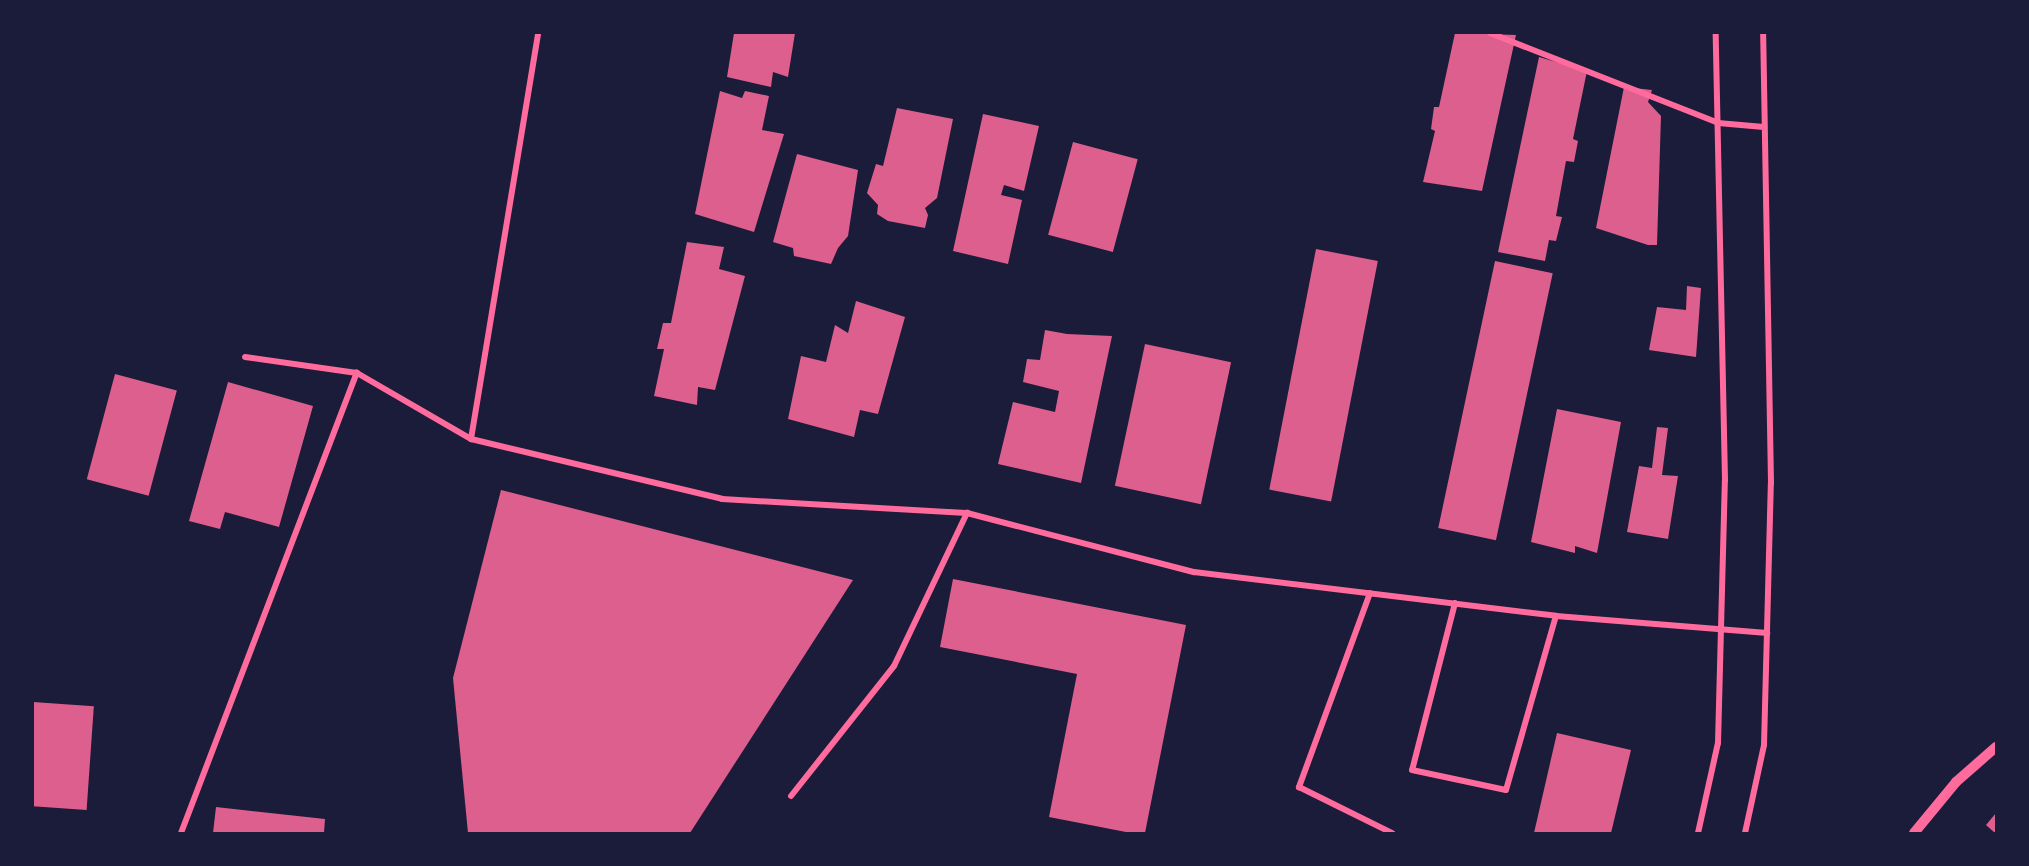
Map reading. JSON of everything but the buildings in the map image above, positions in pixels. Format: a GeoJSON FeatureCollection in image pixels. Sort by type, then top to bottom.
{"type":"FeatureCollection","features":[{"type":"Feature","properties":{"kind":"street"},"geometry":{"type":"LineString","coordinates":[[471,439],[538,33]]}},
{"type":"Feature","properties":{"kind":"street"},"geometry":{"type":"LineString","coordinates":[[1490,33],[1718,123],[1764,127]]}},
{"type":"Feature","properties":{"kind":"street"},"geometry":{"type":"LineString","coordinates":[[1698,833],[1718,742],[1725,480],[1716,33]]}},
{"type":"Feature","properties":{"kind":"street"},"geometry":{"type":"LineString","coordinates":[[1745,833],[1764,745],[1771,483],[1763,33]]}},
{"type":"Feature","properties":{"kind":"street"},"geometry":{"type":"LineString","coordinates":[[245,357],[357,373],[471,439],[722,499],[967,513],[1194,572],[1556,616],[1767,633]]}},
{"type":"Feature","properties":{"kind":"street"},"geometry":{"type":"LineString","coordinates":[[181,833],[357,373]]}},
{"type":"Feature","properties":{"kind":"street"},"geometry":{"type":"LineString","coordinates":[[791,796],[894,666],[967,513]]}},
{"type":"Feature","properties":{"kind":"street"},"geometry":{"type":"LineString","coordinates":[[1370,593],[1299,787],[1392,833]]}},
{"type":"Feature","properties":{"kind":"street"},"geometry":{"type":"LineString","coordinates":[[1455,603],[1412,770],[1506,790],[1556,616]]}},
{"type":"Feature","properties":{"kind":"street"},"geometry":{"type":"LineString","coordinates":[[1914,833],[1956,782],[1996,747]]}}]}
